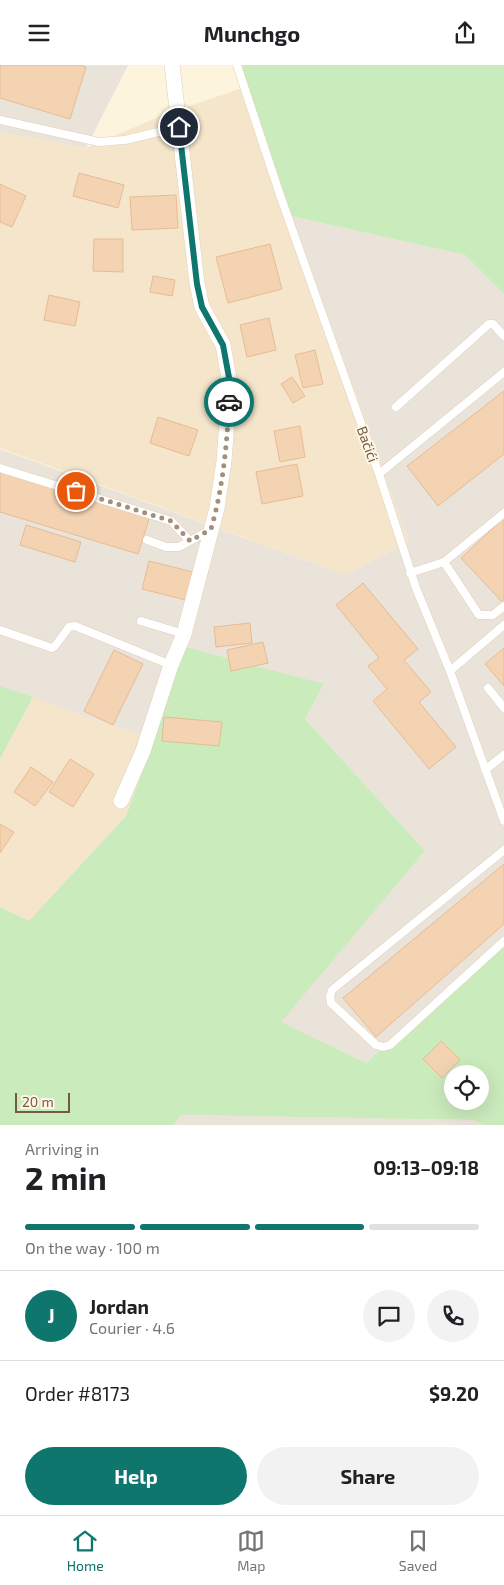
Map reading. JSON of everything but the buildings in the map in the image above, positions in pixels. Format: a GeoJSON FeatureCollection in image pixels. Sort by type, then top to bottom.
{"type":"FeatureCollection","features":[{"type":"Feature","properties":{"kind":"street"},"geometry":{"type":"LineString","coordinates":[[121,801],[144,751],[171,665],[184,634],[217,508],[224,461],[230,383],[223,345],[202,307],[197,284],[172,65]]}},
{"type":"Feature","properties":{"kind":"lane","name":"Bačići"},"geometry":{"type":"LineString","coordinates":[[237,65],[280,195],[379,474],[410,573],[450,671],[485,771],[501,805],[504,821]]}},
{"type":"Feature","properties":{"kind":"lane"},"geometry":{"type":"LineString","coordinates":[[0,120],[99,142],[152,135],[179,127]]}},
{"type":"Feature","properties":{"kind":"lane"},"geometry":{"type":"LineString","coordinates":[[396,407],[489,324],[493,324],[504,336]]}},
{"type":"Feature","properties":{"kind":"lane"},"geometry":{"type":"LineString","coordinates":[[379,474],[504,372]]}},
{"type":"Feature","properties":{"kind":"lane"},"geometry":{"type":"LineString","coordinates":[[0,468],[171,521],[190,541]]}},
{"type":"Feature","properties":{"kind":"lane"},"geometry":{"type":"LineString","coordinates":[[410,573],[444,562],[504,513]]}},
{"type":"Feature","properties":{"kind":"lane"},"geometry":{"type":"LineString","coordinates":[[147,540],[166,547],[178,547],[211,529]]}},
{"type":"Feature","properties":{"kind":"lane"},"geometry":{"type":"LineString","coordinates":[[444,562],[479,615],[493,615],[504,606]]}},
{"type":"Feature","properties":{"kind":"lane"},"geometry":{"type":"LineString","coordinates":[[141,621],[184,634]]}},
{"type":"Feature","properties":{"kind":"lane"},"geometry":{"type":"LineString","coordinates":[[450,671],[504,625]]}},
{"type":"Feature","properties":{"kind":"lane"},"geometry":{"type":"LineString","coordinates":[[0,630],[52,648],[70,627],[75,626],[171,665]]}},
{"type":"Feature","properties":{"kind":"lane"},"geometry":{"type":"LineString","coordinates":[[488,688],[504,708]]}},
{"type":"Feature","properties":{"kind":"lane"},"geometry":{"type":"LineString","coordinates":[[485,771],[504,755]]}},
{"type":"Feature","properties":{"kind":"lane"},"geometry":{"type":"LineString","coordinates":[[504,851],[332,990],[331,1003],[376,1045],[383,1047],[390,1045],[504,941]]}},
{"type":"Feature","properties":{"kind":"shaded area"},"geometry":{"type":"Polygon","coordinates":[[[0,65],[128,65],[86,148],[0,132],[0,65]]]}},
{"type":"Feature","properties":{"kind":"shaded area"},"geometry":{"type":"Polygon","coordinates":[[[248,86],[291,216],[408,542],[346,575],[0,448],[0,132],[86,148],[163,115],[248,86]]]}},
{"type":"Feature","properties":{"kind":"shaded area"},"geometry":{"type":"Polygon","coordinates":[[[291,216],[465,255],[504,294],[504,947],[366,1063],[280,1022],[425,851],[305,719],[324,684],[154,740],[0,686],[0,449],[346,575],[408,542],[291,216]]]}},
{"type":"Feature","properties":{"kind":"shaded area"},"geometry":{"type":"Polygon","coordinates":[[[33,697],[154,740],[126,816],[29,922],[0,907],[0,759],[33,697]]]}},
{"type":"Feature","properties":{"kind":"shaded area"},"geometry":{"type":"Polygon","coordinates":[[[181,1115],[474,1120],[483,1125],[174,1125],[181,1115]]]}},
{"type":"Feature","properties":{"kind":"green space"},"geometry":{"type":"Polygon","coordinates":[[[241,65],[504,65],[504,294],[465,255],[291,216],[241,65]]]}},
{"type":"Feature","properties":{"kind":"green space"},"geometry":{"type":"Polygon","coordinates":[[[181,646],[324,684],[305,719],[425,851],[281,1022],[366,1063],[504,947],[504,1125],[483,1125],[474,1120],[181,1115],[174,1125],[0,1125],[0,907],[29,921],[126,816],[154,740],[181,646]]]}},
{"type":"Feature","properties":{"kind":"green space"},"geometry":{"type":"Polygon","coordinates":[[[0,686],[33,697],[0,759],[0,686]]]}},
{"type":"Feature","properties":{"kind":"way so far"},"geometry":{"type":"LineString","coordinates":[[76,491],[171,521],[190,541],[211,529],[217,508],[224,461],[229,402]]}},
{"type":"Feature","properties":{"kind":"route"},"geometry":{"type":"LineString","coordinates":[[179,127],[197,284],[202,307],[223,345],[230,383],[229,402]]}}]}
